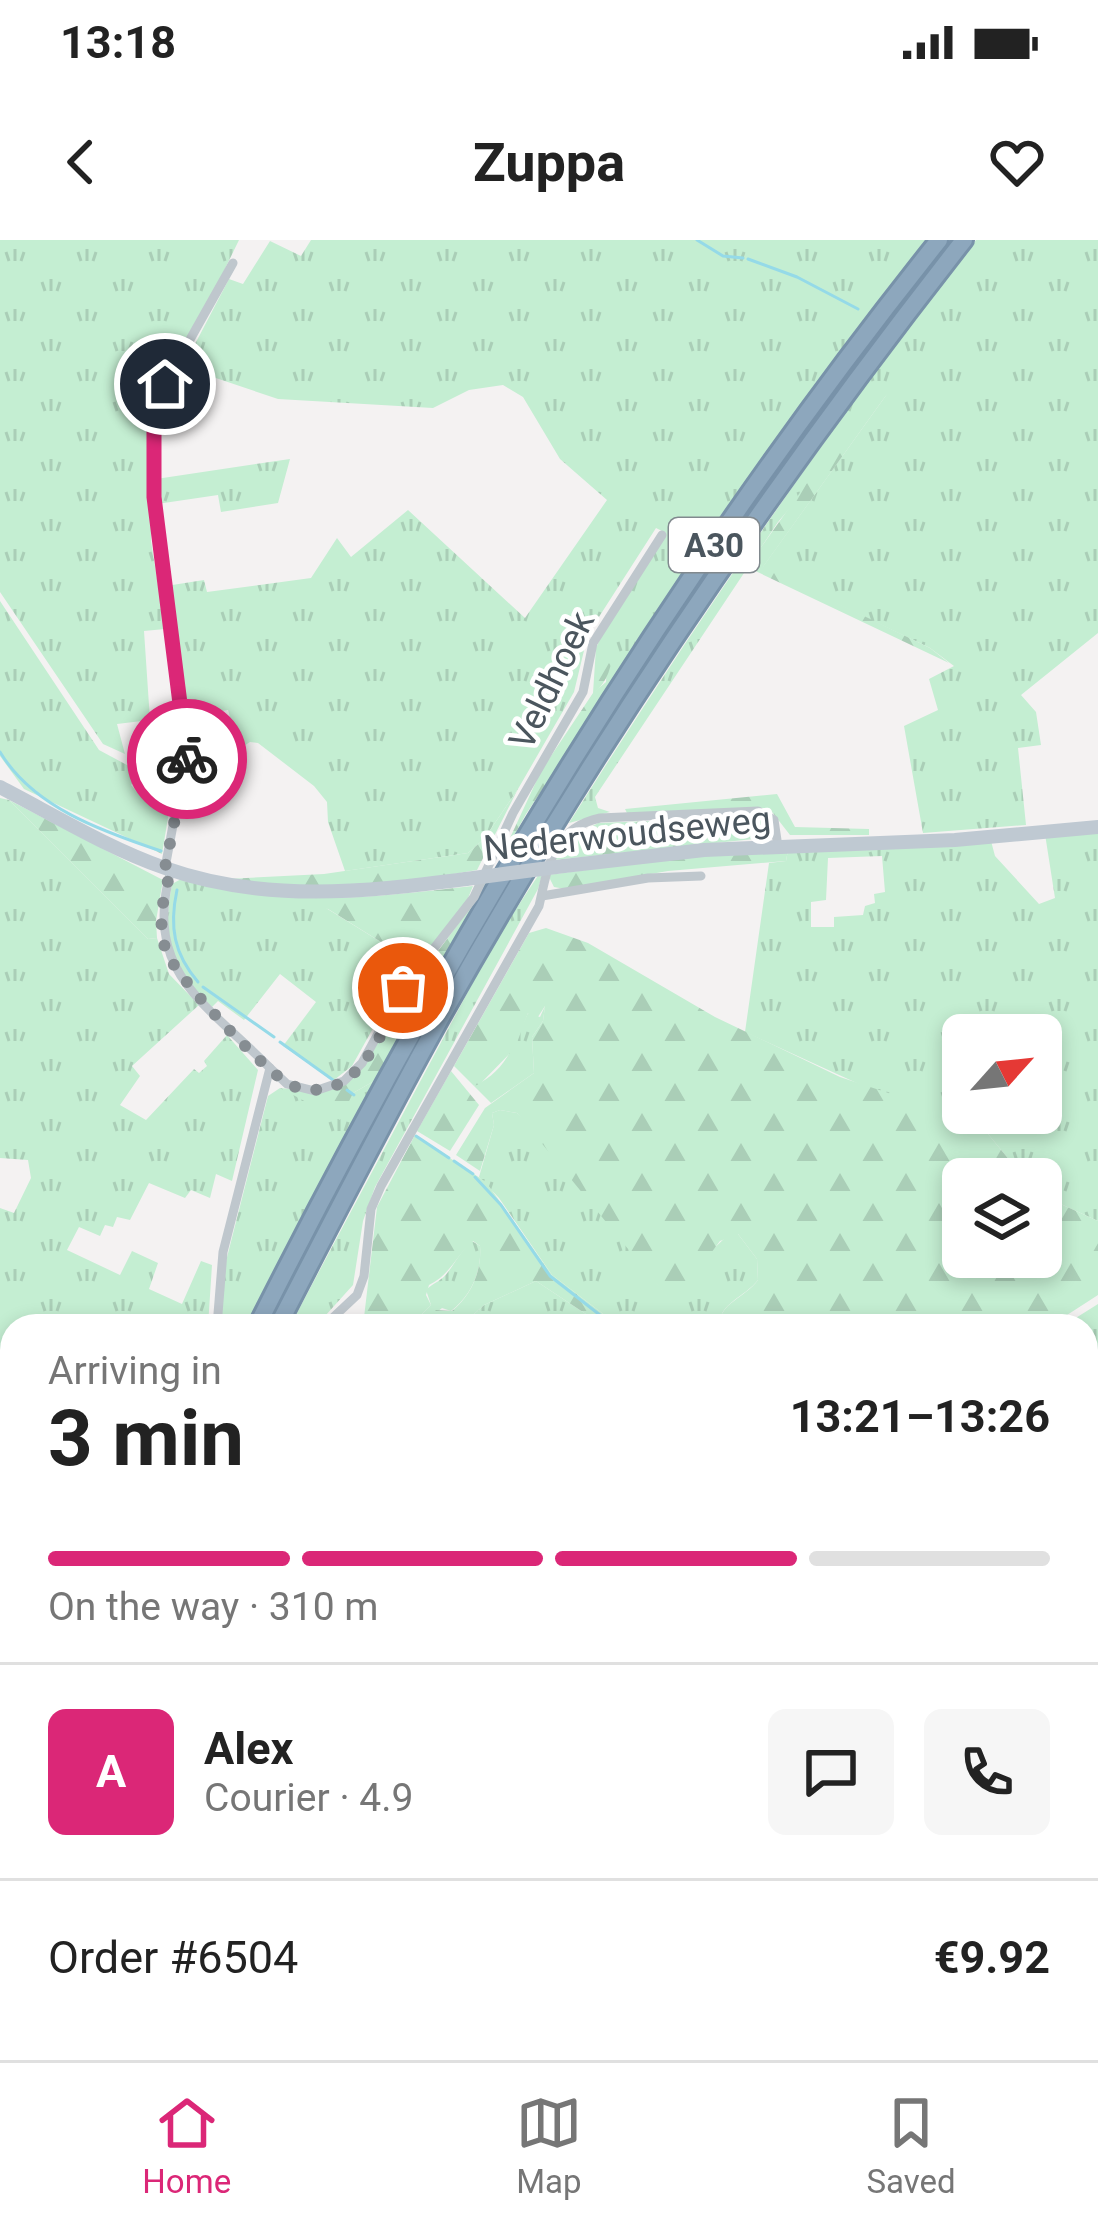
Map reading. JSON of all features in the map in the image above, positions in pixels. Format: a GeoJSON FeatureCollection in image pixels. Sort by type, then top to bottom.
{"type":"FeatureCollection","features":[{"type":"Feature","properties":{"kind":"highway","name":"A30"},"geometry":{"type":"LineString","coordinates":[[263,1314],[426,1005],[616,689],[874,321],[939,240]]}},
{"type":"Feature","properties":{"kind":"highway","name":"A30"},"geometry":{"type":"LineString","coordinates":[[284,1314],[442,1017],[633,702],[749,530],[964,240]]}},
{"type":"Feature","properties":{"kind":"street"},"geometry":{"type":"LineString","coordinates":[[168,869],[188,745],[158,548],[154,419],[165,384],[233,263]]}},
{"type":"Feature","properties":{"kind":"street","name":"Veldhoek"},"geometry":{"type":"LineString","coordinates":[[168,869],[160,923],[173,965],[287,1084],[315,1090],[344,1081],[362,1063],[403,988],[474,897],[513,813],[583,692],[593,643],[662,536]]}},
{"type":"Feature","properties":{"kind":"street","name":"Nederwoudseweg"},"geometry":{"type":"LineString","coordinates":[[0,787],[168,869],[228,884],[299,893],[369,891],[657,854],[955,840],[1098,827]]}},
{"type":"Feature","properties":{"kind":"street"},"geometry":{"type":"LineString","coordinates":[[337,1314],[357,1295],[364,1276],[371,1209],[381,1186],[542,896],[551,854],[563,837],[580,824],[600,818],[764,812],[774,820],[778,847]]}},
{"type":"Feature","properties":{"kind":"street"},"geometry":{"type":"LineString","coordinates":[[542,896],[648,878],[700,876]]}},
{"type":"Feature","properties":{"kind":"street"},"geometry":{"type":"LineString","coordinates":[[218,1314],[223,1252],[270,1068]]}},
{"type":"Feature","properties":{"kind":"green space"},"geometry":{"type":"Polygon","coordinates":[[[0,240],[239,240],[151,409],[151,541],[165,629],[144,631],[150,720],[117,724],[125,754],[103,744],[0,592],[0,240]]]}},
{"type":"Feature","properties":{"kind":"green space"},"geometry":{"type":"Polygon","coordinates":[[[311,240],[926,240],[761,463],[600,703],[593,693],[606,682],[609,620],[666,533],[656,528],[588,634],[574,692],[518,789],[484,839],[468,853],[345,871],[328,822],[327,802],[314,786],[258,743],[239,749],[228,710],[185,717],[166,586],[204,580],[207,592],[311,578],[337,538],[351,557],[408,510],[525,618],[607,500],[560,459],[523,397],[503,385],[469,390],[433,408],[278,399],[183,367],[229,279],[243,284],[270,241],[301,256],[311,240]]]}},
{"type":"Feature","properties":{"kind":"green space"},"geometry":{"type":"Polygon","coordinates":[[[976,240],[1098,240],[1098,633],[1021,695],[1036,712],[1041,745],[1018,748],[1026,825],[923,833],[904,726],[938,710],[929,679],[954,666],[930,648],[762,568],[887,394],[778,522],[595,797],[598,808],[610,812],[569,823],[765,526],[976,240]]]}},
{"type":"Feature","properties":{"kind":"green space"},"geometry":{"type":"Polygon","coordinates":[[[878,383],[887,394],[763,567],[930,648],[949,663],[747,567],[878,383]]]}},
{"type":"Feature","properties":{"kind":"green space"},"geometry":{"type":"Polygon","coordinates":[[[290,459],[278,503],[221,512],[218,495],[157,504],[156,479],[290,459]]]}},
{"type":"Feature","properties":{"kind":"green space"},"geometry":{"type":"Polygon","coordinates":[[[0,601],[99,750],[140,772],[131,785],[141,797],[176,769],[162,854],[24,789],[0,756],[0,601]]]}},
{"type":"Feature","properties":{"kind":"green space"},"geometry":{"type":"Polygon","coordinates":[[[609,620],[612,660],[594,693],[600,703],[496,868],[541,771],[593,693],[596,648],[609,620]]]}},
{"type":"Feature","properties":{"kind":"green space"},"geometry":{"type":"Polygon","coordinates":[[[518,789],[477,870],[366,889],[325,890],[227,879],[324,874],[468,853],[484,839],[518,789]]]}},
{"type":"Feature","properties":{"kind":"green space"},"geometry":{"type":"Polygon","coordinates":[[[777,794],[795,827],[869,829],[869,835],[790,835],[769,808],[628,815],[625,809],[777,794]]]}},
{"type":"Feature","properties":{"kind":"green space"},"geometry":{"type":"Polygon","coordinates":[[[0,798],[9,800],[148,939],[157,938],[169,974],[199,1005],[132,1066],[140,1076],[120,1105],[146,1120],[194,1069],[199,1073],[207,1066],[204,1061],[227,1035],[258,1070],[232,1181],[216,1174],[210,1198],[191,1190],[185,1198],[149,1183],[130,1220],[117,1217],[113,1227],[105,1225],[100,1236],[79,1227],[67,1250],[120,1275],[132,1251],[158,1263],[149,1289],[182,1304],[201,1261],[212,1265],[209,1314],[0,1314],[0,1208],[14,1213],[31,1178],[28,1160],[0,1158],[0,798]]]}},
{"type":"Feature","properties":{"kind":"green space"},"geometry":{"type":"Polygon","coordinates":[[[9,800],[163,880],[157,938],[148,939],[9,800]]]}},
{"type":"Feature","properties":{"kind":"green space"},"geometry":{"type":"Polygon","coordinates":[[[761,817],[770,827],[763,838],[554,860],[567,840],[598,823],[761,817]]]}},
{"type":"Feature","properties":{"kind":"green space"},"geometry":{"type":"Polygon","coordinates":[[[1098,830],[1098,1221],[1062,1205],[1062,1158],[1008,1158],[988,1134],[1062,1134],[1062,1014],[942,1014],[942,1112],[872,1090],[745,1032],[769,863],[786,861],[788,850],[991,841],[995,856],[1039,904],[1055,898],[1045,834],[1098,830]],[[882,856],[828,858],[826,900],[811,902],[811,927],[834,927],[834,917],[863,915],[865,906],[875,903],[874,894],[885,892],[882,856]]]}},
{"type":"Feature","properties":{"kind":"green space"},"geometry":{"type":"Polygon","coordinates":[[[788,850],[786,861],[668,871],[565,889],[554,887],[548,875],[712,853],[788,850]]]}},
{"type":"Feature","properties":{"kind":"green space"},"geometry":{"type":"Polygon","coordinates":[[[545,865],[538,889],[375,1187],[363,1221],[353,1285],[327,1314],[296,1314],[495,941],[545,865]]]}},
{"type":"Feature","properties":{"kind":"green space"},"geometry":{"type":"Polygon","coordinates":[[[487,873],[493,873],[376,1080],[353,1093],[340,1120],[280,1088],[324,1092],[364,1065],[408,991],[471,907],[487,873]]]}},
{"type":"Feature","properties":{"kind":"green space"},"geometry":{"type":"Polygon","coordinates":[[[183,878],[326,908],[418,965],[405,971],[352,1066],[334,1080],[283,1046],[316,1002],[280,974],[244,1020],[218,1001],[212,1007],[198,993],[178,966],[169,937],[172,884],[183,878]]]}},
{"type":"Feature","properties":{"kind":"green space"},"geometry":{"type":"Polygon","coordinates":[[[473,886],[466,903],[418,965],[328,909],[225,895],[226,888],[288,897],[349,898],[473,886]]]}},
{"type":"Feature","properties":{"kind":"green space"},"geometry":{"type":"Polygon","coordinates":[[[546,928],[588,943],[715,1017],[840,1077],[942,1111],[942,1134],[988,1134],[1008,1158],[942,1158],[942,1278],[1062,1278],[1062,1205],[1098,1221],[1098,1295],[1069,1314],[722,1314],[758,1280],[757,1259],[738,1234],[720,1241],[673,1304],[517,1113],[492,1113],[494,1125],[480,1171],[456,1155],[485,1108],[534,1073],[532,1037],[543,1021],[545,1006],[536,1020],[528,1013],[515,1048],[480,1084],[474,1086],[454,1066],[529,933],[546,928]]]}},
{"type":"Feature","properties":{"kind":"green space"},"geometry":{"type":"Polygon","coordinates":[[[545,1006],[543,1021],[532,1037],[534,1073],[491,1103],[474,1086],[502,1064],[528,1013],[540,1017],[545,1006]]]}},
{"type":"Feature","properties":{"kind":"green space"},"geometry":{"type":"Polygon","coordinates":[[[451,1071],[479,1105],[450,1151],[417,1131],[451,1071]]]}},
{"type":"Feature","properties":{"kind":"green space"},"geometry":{"type":"Polygon","coordinates":[[[376,1080],[258,1307],[254,1314],[219,1314],[223,1273],[268,1096],[280,1088],[353,1093],[376,1080]]]}},
{"type":"Feature","properties":{"kind":"green space"},"geometry":{"type":"Polygon","coordinates":[[[492,1113],[517,1113],[525,1121],[673,1303],[704,1258],[729,1234],[738,1234],[757,1259],[758,1280],[723,1314],[603,1314],[552,1275],[479,1177],[494,1125],[492,1113]]]}},
{"type":"Feature","properties":{"kind":"green space"},"geometry":{"type":"Polygon","coordinates":[[[415,1135],[486,1182],[552,1275],[603,1314],[586,1314],[536,1281],[474,1314],[432,1314],[452,1311],[470,1290],[480,1255],[480,1246],[473,1241],[429,1285],[426,1295],[431,1305],[422,1314],[364,1314],[377,1207],[415,1135]]]}},
{"type":"Feature","properties":{"kind":"green space"},"geometry":{"type":"Polygon","coordinates":[[[472,1241],[480,1246],[474,1282],[464,1298],[451,1311],[442,1308],[435,1314],[422,1314],[431,1305],[426,1290],[446,1275],[472,1241]]]}},
{"type":"Feature","properties":{"kind":"green space"},"geometry":{"type":"Polygon","coordinates":[[[536,1281],[586,1314],[474,1314],[536,1281]]]}},
{"type":"Feature","properties":{"kind":"waterway"},"geometry":{"type":"LineString","coordinates":[[697,240],[723,256],[743,258]]}},
{"type":"Feature","properties":{"kind":"waterway"},"geometry":{"type":"LineString","coordinates":[[748,259],[797,277],[858,309]]}},
{"type":"Feature","properties":{"kind":"waterway"},"geometry":{"type":"LineString","coordinates":[[0,752],[31,788],[70,815],[161,851]]}},
{"type":"Feature","properties":{"kind":"waterway"},"geometry":{"type":"LineString","coordinates":[[177,890],[176,939],[183,961],[198,982]]}},
{"type":"Feature","properties":{"kind":"waterway"},"geometry":{"type":"LineString","coordinates":[[203,987],[274,1037]]}},
{"type":"Feature","properties":{"kind":"waterway"},"geometry":{"type":"LineString","coordinates":[[280,1042],[333,1080]]}},
{"type":"Feature","properties":{"kind":"waterway"},"geometry":{"type":"LineString","coordinates":[[347,1090],[354,1095]]}},
{"type":"Feature","properties":{"kind":"waterway"},"geometry":{"type":"LineString","coordinates":[[416,1136],[449,1158]]}},
{"type":"Feature","properties":{"kind":"waterway"},"geometry":{"type":"LineString","coordinates":[[454,1161],[473,1174]]}},
{"type":"Feature","properties":{"kind":"waterway"},"geometry":{"type":"LineString","coordinates":[[475,1177],[501,1205],[550,1276],[599,1314]]}},
{"type":"Feature","properties":{"kind":"way so far"},"geometry":{"type":"LineString","coordinates":[[187,759],[177,795],[165,868],[171,870],[160,923],[167,953],[181,977],[279,1077],[308,1090],[331,1087],[355,1072],[403,988]]}},
{"type":"Feature","properties":{"kind":"route"},"geometry":{"type":"LineString","coordinates":[[165,384],[154,419],[154,497],[187,759]]}}]}
